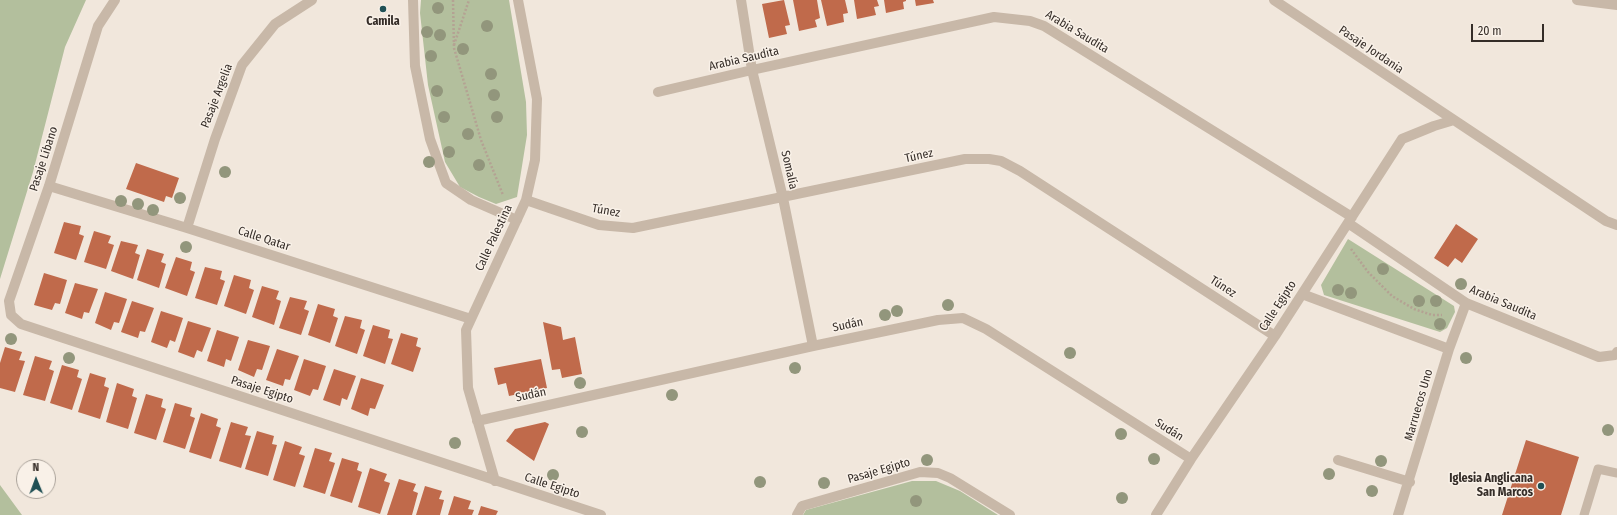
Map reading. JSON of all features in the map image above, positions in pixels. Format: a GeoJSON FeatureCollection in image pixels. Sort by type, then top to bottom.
{"type":"FeatureCollection","features":[{"type":"Feature","properties":{"kind":"street","name":"Pasaje Líbano"},"geometry":{"type":"LineString","coordinates":[[21,324],[11,315],[9,301],[49,186],[98,26],[115,0]]}},
{"type":"Feature","properties":{"kind":"street","name":"Pasaje Argelia"},"geometry":{"type":"LineString","coordinates":[[186,228],[215,139],[242,66],[275,24],[312,0]]}},
{"type":"Feature","properties":{"kind":"street"},"geometry":{"type":"LineString","coordinates":[[413,0],[415,66],[430,139],[446,183],[471,200],[517,220]]}},
{"type":"Feature","properties":{"kind":"street","name":"Calle Palestina"},"geometry":{"type":"LineString","coordinates":[[495,481],[468,388],[466,330],[526,200],[535,160],[537,98],[518,0]]}},
{"type":"Feature","properties":{"kind":"street","name":"Somalía"},"geometry":{"type":"LineString","coordinates":[[741,0],[752,70],[782,198],[813,346]]}},
{"type":"Feature","properties":{"kind":"street","name":"Pasaje Jordania"},"geometry":{"type":"LineString","coordinates":[[1274,0],[1606,221],[1617,225]]}},
{"type":"Feature","properties":{"kind":"street"},"geometry":{"type":"LineString","coordinates":[[1577,0],[1617,5]]}},
{"type":"Feature","properties":{"kind":"street","name":"Arabia Saudita"},"geometry":{"type":"LineString","coordinates":[[658,92],[994,17],[1030,21],[1044,26],[1350,220],[1466,304],[1599,357],[1615,354],[1617,352]]}},
{"type":"Feature","properties":{"kind":"street","name":"Calle Egipto"},"geometry":{"type":"LineString","coordinates":[[1156,515],[1191,459],[1275,336],[1402,139],[1434,126],[1454,120]]}},
{"type":"Feature","properties":{"kind":"street","name":"Túnez"},"geometry":{"type":"LineString","coordinates":[[526,200],[599,225],[633,228],[966,159],[977,158],[1001,161],[1020,171],[1275,336]]}},
{"type":"Feature","properties":{"kind":"street","name":"Calle Qatar"},"geometry":{"type":"LineString","coordinates":[[49,186],[471,319]]}},
{"type":"Feature","properties":{"kind":"street"},"geometry":{"type":"LineString","coordinates":[[1302,294],[1449,349]]}},
{"type":"Feature","properties":{"kind":"street","name":"Marruecos Uno"},"geometry":{"type":"LineString","coordinates":[[1398,515],[1410,482],[1449,349],[1466,304]]}},
{"type":"Feature","properties":{"kind":"street","name":"Sudán"},"geometry":{"type":"LineString","coordinates":[[477,421],[813,346],[938,320],[963,318],[986,329],[1191,459]]}},
{"type":"Feature","properties":{"kind":"street","name":"Pasaje Egipto"},"geometry":{"type":"LineString","coordinates":[[21,324],[495,481]]}},
{"type":"Feature","properties":{"kind":"street"},"geometry":{"type":"LineString","coordinates":[[1338,460],[1410,482]]}},
{"type":"Feature","properties":{"kind":"street","name":"Pasaje Egipto"},"geometry":{"type":"LineString","coordinates":[[797,515],[802,506],[920,472],[938,473],[950,478],[1010,515]]}},
{"type":"Feature","properties":{"kind":"street","name":"Calle Egipto"},"geometry":{"type":"LineString","coordinates":[[495,481],[601,515]]}},
{"type":"Feature","properties":{"kind":"lane"},"geometry":{"type":"LineString","coordinates":[[1584,515],[1598,469],[1617,473]]}},
{"type":"Feature","properties":{"kind":"path"},"geometry":{"type":"LineString","coordinates":[[453,0],[454,48],[481,140],[505,199]]}},
{"type":"Feature","properties":{"kind":"path"},"geometry":{"type":"LineString","coordinates":[[454,48],[469,0]]}},
{"type":"Feature","properties":{"kind":"path"},"geometry":{"type":"LineString","coordinates":[[1351,249],[1368,272],[1392,296],[1414,309],[1432,315],[1448,314],[1466,304]]}},
{"type":"Feature","properties":{"kind":"green space"},"geometry":{"type":"Polygon","coordinates":[[[0,0],[86,0],[65,47],[33,172],[0,279],[0,0]]]}},
{"type":"Feature","properties":{"kind":"green space"},"geometry":{"type":"Polygon","coordinates":[[[421,0],[509,0],[526,102],[527,135],[517,197],[496,204],[479,197],[460,187],[445,162],[428,85],[420,13],[421,0]]]}},
{"type":"Feature","properties":{"kind":"green space"},"geometry":{"type":"Polygon","coordinates":[[[1348,239],[1454,306],[1455,312],[1447,328],[1440,332],[1324,295],[1321,285],[1348,239]]]}},
{"type":"Feature","properties":{"kind":"green space"},"geometry":{"type":"Polygon","coordinates":[[[912,481],[936,481],[960,491],[998,515],[803,515],[806,510],[912,481]]]}},
{"type":"Feature","properties":{"kind":"green space"},"geometry":{"type":"Polygon","coordinates":[[[0,485],[22,515],[0,515],[0,485]]]}},
{"type":"Feature","properties":{"kind":"building"},"geometry":{"type":"Polygon","coordinates":[[[784,0],[790,25],[785,26],[787,34],[769,38],[762,4],[784,0]]]}},
{"type":"Feature","properties":{"kind":"building"},"geometry":{"type":"Polygon","coordinates":[[[793,0],[817,0],[820,18],[815,20],[817,27],[799,31],[793,0]]]}},
{"type":"Feature","properties":{"kind":"building"},"geometry":{"type":"Polygon","coordinates":[[[821,0],[845,0],[848,13],[843,14],[844,22],[827,26],[821,0]]]}},
{"type":"Feature","properties":{"kind":"building"},"geometry":{"type":"Polygon","coordinates":[[[854,0],[877,0],[879,6],[874,7],[876,15],[857,19],[854,0]]]}},
{"type":"Feature","properties":{"kind":"building"},"geometry":{"type":"Polygon","coordinates":[[[884,0],[906,1],[903,2],[904,9],[886,13],[884,0]]]}},
{"type":"Feature","properties":{"kind":"building"},"geometry":{"type":"Polygon","coordinates":[[[915,0],[933,0],[934,3],[916,6],[915,0]]]}},
{"type":"Feature","properties":{"kind":"building"},"geometry":{"type":"Polygon","coordinates":[[[136,163],[179,178],[172,198],[166,196],[164,202],[126,189],[136,163]]]}},
{"type":"Feature","properties":{"kind":"building"},"geometry":{"type":"Polygon","coordinates":[[[64,222],[81,226],[79,234],[84,236],[76,260],[54,253],[64,222]]]}},
{"type":"Feature","properties":{"kind":"building"},"geometry":{"type":"Polygon","coordinates":[[[1456,224],[1478,239],[1462,263],[1455,258],[1448,267],[1434,258],[1456,224]]]}},
{"type":"Feature","properties":{"kind":"building"},"geometry":{"type":"Polygon","coordinates":[[[94,231],[111,236],[108,243],[114,245],[106,269],[84,262],[94,231]]]}},
{"type":"Feature","properties":{"kind":"building"},"geometry":{"type":"Polygon","coordinates":[[[121,241],[138,245],[135,253],[140,255],[133,279],[111,271],[121,241]]]}},
{"type":"Feature","properties":{"kind":"building"},"geometry":{"type":"Polygon","coordinates":[[[147,249],[164,254],[161,262],[166,264],[159,288],[137,280],[147,249]]]}},
{"type":"Feature","properties":{"kind":"building"},"geometry":{"type":"Polygon","coordinates":[[[176,257],[192,262],[190,270],[195,272],[187,296],[165,288],[176,257]]]}},
{"type":"Feature","properties":{"kind":"building"},"geometry":{"type":"Polygon","coordinates":[[[205,267],[222,271],[220,279],[225,281],[217,305],[195,298],[205,267]]]}},
{"type":"Feature","properties":{"kind":"building"},"geometry":{"type":"Polygon","coordinates":[[[44,273],[67,280],[60,304],[55,303],[52,310],[34,305],[44,273]]]}},
{"type":"Feature","properties":{"kind":"building"},"geometry":{"type":"Polygon","coordinates":[[[234,275],[251,280],[249,288],[254,290],[246,314],[224,306],[234,275]]]}},
{"type":"Feature","properties":{"kind":"building"},"geometry":{"type":"Polygon","coordinates":[[[75,283],[98,289],[89,313],[84,312],[82,319],[65,313],[75,283]]]}},
{"type":"Feature","properties":{"kind":"building"},"geometry":{"type":"Polygon","coordinates":[[[262,286],[279,291],[276,299],[281,301],[274,325],[252,317],[262,286]]]}},
{"type":"Feature","properties":{"kind":"building"},"geometry":{"type":"Polygon","coordinates":[[[105,292],[127,299],[119,323],[114,322],[111,330],[95,323],[105,292]]]}},
{"type":"Feature","properties":{"kind":"building"},"geometry":{"type":"Polygon","coordinates":[[[290,297],[307,301],[304,309],[309,311],[301,335],[279,328],[290,297]]]}},
{"type":"Feature","properties":{"kind":"building"},"geometry":{"type":"Polygon","coordinates":[[[132,301],[154,308],[145,332],[140,331],[138,338],[121,332],[132,301]]]}},
{"type":"Feature","properties":{"kind":"building"},"geometry":{"type":"Polygon","coordinates":[[[318,304],[335,309],[333,316],[338,318],[330,343],[308,335],[318,304]]]}},
{"type":"Feature","properties":{"kind":"building"},"geometry":{"type":"Polygon","coordinates":[[[161,311],[183,318],[175,342],[170,340],[167,348],[151,342],[161,311]]]}},
{"type":"Feature","properties":{"kind":"building"},"geometry":{"type":"Polygon","coordinates":[[[345,316],[362,320],[360,328],[365,330],[357,354],[335,346],[345,316]]]}},
{"type":"Feature","properties":{"kind":"building"},"geometry":{"type":"Polygon","coordinates":[[[188,321],[211,328],[202,352],[197,350],[194,358],[178,352],[188,321]]]}},
{"type":"Feature","properties":{"kind":"building"},"geometry":{"type":"Polygon","coordinates":[[[543,322],[561,327],[563,340],[575,337],[582,374],[562,378],[560,369],[552,370],[543,322]]]}},
{"type":"Feature","properties":{"kind":"building"},"geometry":{"type":"Polygon","coordinates":[[[373,325],[390,330],[388,338],[393,339],[385,364],[363,356],[373,325]]]}},
{"type":"Feature","properties":{"kind":"building"},"geometry":{"type":"Polygon","coordinates":[[[217,330],[239,337],[231,361],[226,359],[224,367],[207,361],[217,330]]]}},
{"type":"Feature","properties":{"kind":"building"},"geometry":{"type":"Polygon","coordinates":[[[401,333],[418,338],[416,346],[421,348],[413,372],[391,364],[401,333]]]}},
{"type":"Feature","properties":{"kind":"building"},"geometry":{"type":"Polygon","coordinates":[[[248,340],[270,346],[262,370],[257,369],[254,377],[238,370],[248,340]]]}},
{"type":"Feature","properties":{"kind":"building"},"geometry":{"type":"Polygon","coordinates":[[[5,347],[22,352],[19,360],[25,361],[15,392],[0,388],[0,363],[5,347]]]}},
{"type":"Feature","properties":{"kind":"building"},"geometry":{"type":"Polygon","coordinates":[[[277,349],[299,356],[290,380],[285,379],[283,386],[266,380],[277,349]]]}},
{"type":"Feature","properties":{"kind":"building"},"geometry":{"type":"Polygon","coordinates":[[[35,356],[52,361],[49,369],[54,371],[45,401],[23,395],[35,356]]]}},
{"type":"Feature","properties":{"kind":"building"},"geometry":{"type":"Polygon","coordinates":[[[304,359],[326,366],[318,390],[313,389],[310,396],[294,390],[304,359]]]}},
{"type":"Feature","properties":{"kind":"building"},"geometry":{"type":"Polygon","coordinates":[[[541,359],[547,388],[509,396],[506,383],[498,385],[494,368],[541,359]]]}},
{"type":"Feature","properties":{"kind":"building"},"geometry":{"type":"Polygon","coordinates":[[[62,365],[79,370],[77,377],[82,379],[72,410],[50,403],[62,365]]]}},
{"type":"Feature","properties":{"kind":"building"},"geometry":{"type":"Polygon","coordinates":[[[334,369],[356,376],[347,400],[342,398],[340,406],[323,400],[334,369]]]}},
{"type":"Feature","properties":{"kind":"building"},"geometry":{"type":"Polygon","coordinates":[[[90,373],[106,378],[104,386],[109,388],[100,419],[78,412],[90,373]]]}},
{"type":"Feature","properties":{"kind":"building"},"geometry":{"type":"Polygon","coordinates":[[[361,378],[384,385],[375,409],[370,408],[368,416],[351,409],[361,378]]]}},
{"type":"Feature","properties":{"kind":"building"},"geometry":{"type":"Polygon","coordinates":[[[117,383],[134,389],[132,396],[137,398],[128,429],[106,422],[117,383]]]}},
{"type":"Feature","properties":{"kind":"building"},"geometry":{"type":"Polygon","coordinates":[[[146,394],[163,399],[161,407],[166,409],[156,440],[134,433],[146,394]]]}},
{"type":"Feature","properties":{"kind":"building"},"geometry":{"type":"Polygon","coordinates":[[[175,403],[192,408],[190,416],[195,418],[185,449],[163,442],[175,403]]]}},
{"type":"Feature","properties":{"kind":"building"},"geometry":{"type":"Polygon","coordinates":[[[201,413],[218,419],[216,426],[221,428],[211,459],[189,452],[201,413]]]}},
{"type":"Feature","properties":{"kind":"building"},"geometry":{"type":"Polygon","coordinates":[[[231,422],[248,427],[245,435],[251,436],[241,468],[219,461],[231,422]]]}},
{"type":"Feature","properties":{"kind":"building"},"geometry":{"type":"Polygon","coordinates":[[[545,422],[549,424],[534,461],[506,441],[515,429],[545,422]]]}},
{"type":"Feature","properties":{"kind":"building"},"geometry":{"type":"Polygon","coordinates":[[[257,431],[274,436],[272,444],[277,445],[268,476],[245,469],[257,431]]]}},
{"type":"Feature","properties":{"kind":"building","name":"Iglesia Anglicana San Marcos"},"geometry":{"type":"Polygon","coordinates":[[[1526,440],[1579,457],[1561,515],[1502,515],[1526,440]]]}},
{"type":"Feature","properties":{"kind":"building"},"geometry":{"type":"Polygon","coordinates":[[[285,441],[302,447],[299,454],[305,456],[295,487],[273,480],[285,441]]]}},
{"type":"Feature","properties":{"kind":"building"},"geometry":{"type":"Polygon","coordinates":[[[315,448],[332,453],[329,461],[335,463],[325,494],[303,487],[315,448]]]}},
{"type":"Feature","properties":{"kind":"building"},"geometry":{"type":"Polygon","coordinates":[[[342,458],[359,463],[357,470],[362,472],[352,503],[330,496],[342,458]]]}},
{"type":"Feature","properties":{"kind":"building"},"geometry":{"type":"Polygon","coordinates":[[[370,468],[387,474],[384,481],[390,483],[380,514],[358,507],[370,468]]]}},
{"type":"Feature","properties":{"kind":"building"},"geometry":{"type":"Polygon","coordinates":[[[399,479],[416,484],[413,491],[418,493],[412,515],[387,515],[399,479]]]}},
{"type":"Feature","properties":{"kind":"building"},"geometry":{"type":"Polygon","coordinates":[[[425,486],[442,491],[439,499],[444,500],[440,515],[416,515],[425,486]]]}},
{"type":"Feature","properties":{"kind":"building"},"geometry":{"type":"Polygon","coordinates":[[[454,496],[471,501],[468,509],[474,510],[472,515],[448,515],[454,496]]]}},
{"type":"Feature","properties":{"kind":"building"},"geometry":{"type":"Polygon","coordinates":[[[481,506],[498,511],[496,515],[478,515],[481,506]]]}},
{"type":"Feature","properties":{"kind":"place","name":"Camila"},"geometry":{"type":"Point","coordinates":[383,9]}},
{"type":"Feature","properties":{"kind":"place","name":"Iglesia Anglicana San Marcos"},"geometry":{"type":"Point","coordinates":[1541,486]}}]}
